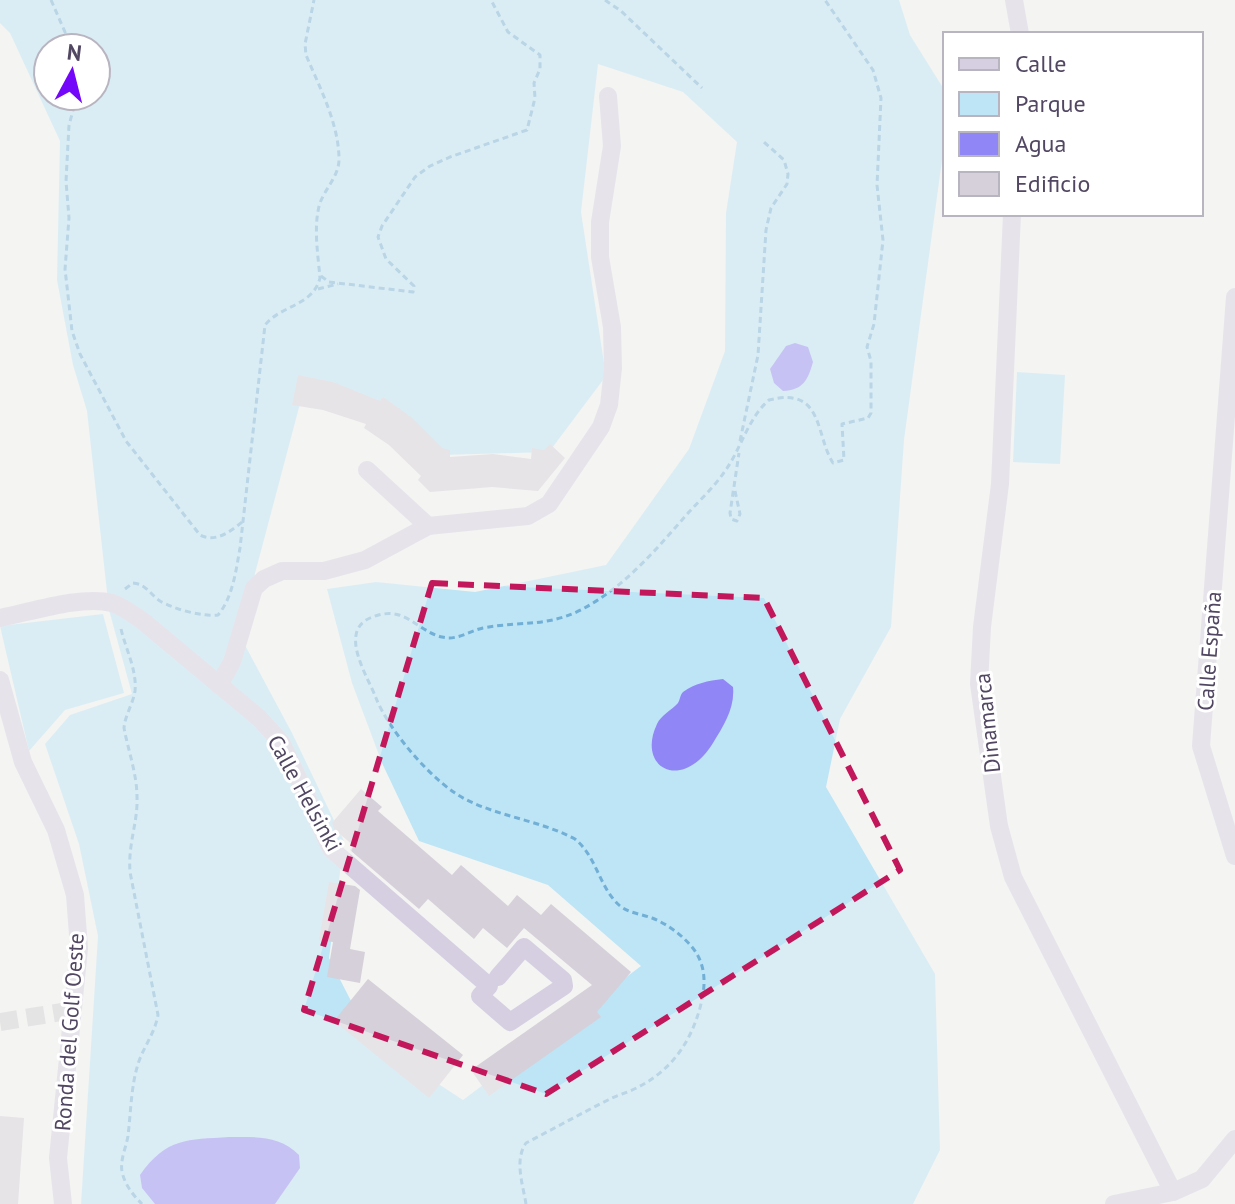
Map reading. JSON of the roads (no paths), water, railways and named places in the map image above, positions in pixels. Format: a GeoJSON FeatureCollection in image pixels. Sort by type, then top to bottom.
{"type":"FeatureCollection","features":[{"type":"Feature","properties":{"kind":"street"},"geometry":{"type":"LineString","coordinates":[[1014,0],[1020,32]]}},
{"type":"Feature","properties":{"kind":"street"},"geometry":{"type":"LineString","coordinates":[[219,685],[232,662],[254,588],[264,579],[282,571],[324,571],[365,560],[428,526],[528,516],[549,504],[601,427],[609,405],[613,368],[612,327],[600,257],[600,222],[612,146],[608,96]]}},
{"type":"Feature","properties":{"kind":"street","name":"Dinamarca"},"geometry":{"type":"LineString","coordinates":[[1012,216],[1000,484],[982,627],[979,684],[999,826],[1013,877],[1173,1192]]}},
{"type":"Feature","properties":{"kind":"street","name":"Calle España"},"geometry":{"type":"LineString","coordinates":[[1235,297],[1201,746],[1235,856]]}},
{"type":"Feature","properties":{"kind":"street"},"geometry":{"type":"LineString","coordinates":[[367,470],[428,526]]}},
{"type":"Feature","properties":{"kind":"street","name":"Calle Helsinki"},"geometry":{"type":"LineString","coordinates":[[0,618],[91,601],[126,609],[259,718],[281,742],[331,849],[489,986],[480,996],[510,1022],[564,986],[563,980],[524,947],[498,977]]}},
{"type":"Feature","properties":{"kind":"street","name":"Ronda del Golf Oeste"},"geometry":{"type":"LineString","coordinates":[[0,680],[23,762],[56,830],[75,895],[79,948],[58,1158],[63,1204]]}},
{"type":"Feature","properties":{"kind":"street"},"geometry":{"type":"LineString","coordinates":[[1114,1204],[1173,1192],[1202,1179],[1235,1139]]}},
{"type":"Feature","properties":{"kind":"water"},"geometry":{"type":"Polygon","coordinates":[[[795,343],[808,347],[813,362],[804,383],[795,389],[783,391],[774,383],[770,369],[786,346],[795,343]]]}},
{"type":"Feature","properties":{"kind":"water"},"geometry":{"type":"Polygon","coordinates":[[[723,679],[733,687],[732,702],[725,723],[713,743],[701,758],[688,767],[676,771],[657,763],[652,740],[659,721],[688,689],[723,679]]]}},
{"type":"Feature","properties":{"kind":"water"},"geometry":{"type":"Polygon","coordinates":[[[258,1137],[275,1141],[292,1148],[299,1155],[300,1168],[275,1204],[155,1204],[142,1188],[140,1175],[159,1153],[169,1147],[190,1140],[258,1137]]]}},
{"type":"Feature","properties":{"kind":"tunnel"},"geometry":{"type":"LineString","coordinates":[[0,1022],[74,1010]]}}]}
